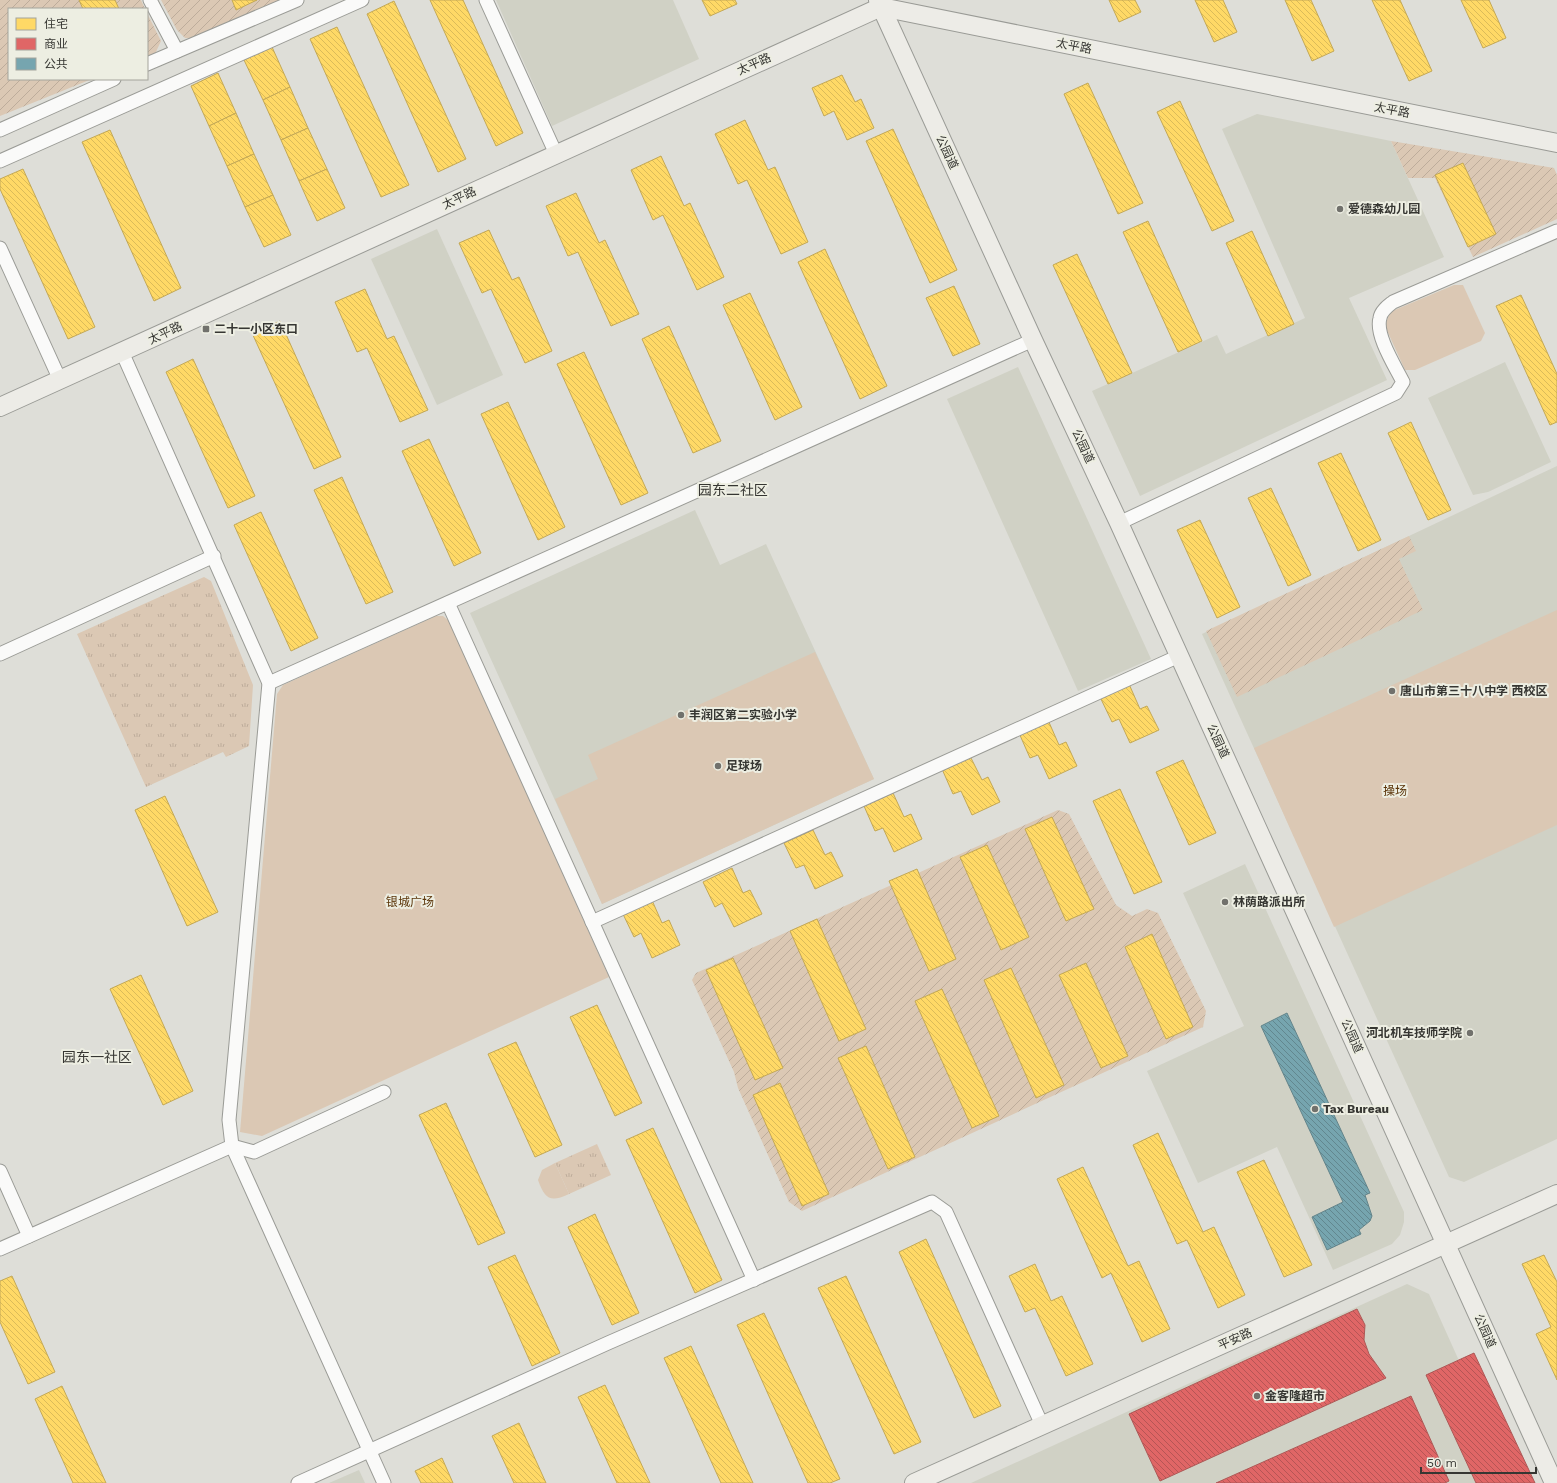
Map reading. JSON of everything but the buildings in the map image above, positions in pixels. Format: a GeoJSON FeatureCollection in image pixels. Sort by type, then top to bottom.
{"type":"FeatureCollection","features":[{"type":"Feature","properties":{"kind":"street"},"geometry":{"type":"LineString","coordinates":[[150,0],[176,51]]}},
{"type":"Feature","properties":{"kind":"street"},"geometry":{"type":"LineString","coordinates":[[148,64],[297,0]]}},
{"type":"Feature","properties":{"kind":"street"},"geometry":{"type":"LineString","coordinates":[[0,161],[362,0]]}},
{"type":"Feature","properties":{"kind":"street"},"geometry":{"type":"LineString","coordinates":[[486,0],[556,154]]}},
{"type":"Feature","properties":{"kind":"street","name":"太平路"},"geometry":{"type":"LineString","coordinates":[[0,407],[556,154],[879,4],[1556,144]]}},
{"type":"Feature","properties":{"kind":"street","name":"公园道"},"geometry":{"type":"LineString","coordinates":[[879,4],[1033,340],[1119,523],[1554,1483]]}},
{"type":"Feature","properties":{"kind":"street"},"geometry":{"type":"LineString","coordinates":[[0,130],[112,80]]}},
{"type":"Feature","properties":{"kind":"street"},"geometry":{"type":"LineString","coordinates":[[1119,523],[1396,394],[1402,382],[1380,333],[1380,318],[1385,309],[1393,302],[1557,231]]}},
{"type":"Feature","properties":{"kind":"street"},"geometry":{"type":"LineString","coordinates":[[0,248],[60,380]]}},
{"type":"Feature","properties":{"kind":"street"},"geometry":{"type":"LineString","coordinates":[[269,683],[1033,340]]}},
{"type":"Feature","properties":{"kind":"street"},"geometry":{"type":"LineString","coordinates":[[122,352],[214,556],[269,683],[229,1120],[232,1146],[384,1483]]}},
{"type":"Feature","properties":{"kind":"street"},"geometry":{"type":"LineString","coordinates":[[0,654],[214,556]]}},
{"type":"Feature","properties":{"kind":"street"},"geometry":{"type":"LineString","coordinates":[[448,603],[754,1280]]}},
{"type":"Feature","properties":{"kind":"street"},"geometry":{"type":"LineString","coordinates":[[592,922],[1179,656]]}},
{"type":"Feature","properties":{"kind":"street"},"geometry":{"type":"LineString","coordinates":[[0,1249],[232,1146],[254,1152],[384,1092]]}},
{"type":"Feature","properties":{"kind":"street"},"geometry":{"type":"LineString","coordinates":[[0,1171],[29,1236]]}},
{"type":"Feature","properties":{"kind":"street","name":"平安路"},"geometry":{"type":"LineString","coordinates":[[914,1483],[1557,1194]]}},
{"type":"Feature","properties":{"kind":"street"},"geometry":{"type":"LineString","coordinates":[[298,1483],[920,1206],[932,1202],[941,1206],[946,1212],[1042,1425]]}},
{"type":"Feature","properties":{"kind":"shaded area"},"geometry":{"type":"Polygon","coordinates":[[[496,0],[673,0],[699,59],[552,126],[496,0]]]}},
{"type":"Feature","properties":{"kind":"shaded area"},"geometry":{"type":"Polygon","coordinates":[[[1257,114],[1391,141],[1444,257],[1349,298],[1387,380],[1140,496],[1092,391],[1217,335],[1226,354],[1305,318],[1222,129],[1257,114]]]}},
{"type":"Feature","properties":{"kind":"shaded area"},"geometry":{"type":"Polygon","coordinates":[[[437,229],[503,375],[437,405],[371,259],[437,229]]]}},
{"type":"Feature","properties":{"kind":"shaded area"},"geometry":{"type":"Polygon","coordinates":[[[1505,362],[1551,462],[1488,492],[1473,495],[1428,398],[1505,362]]]}},
{"type":"Feature","properties":{"kind":"shaded area"},"geometry":{"type":"Polygon","coordinates":[[[1018,367],[1151,659],[1078,691],[947,399],[1018,367]]]}},
{"type":"Feature","properties":{"kind":"shaded area","name":"唐山市第三十八中学 西校区"},"geometry":{"type":"Polygon","coordinates":[[[1557,466],[1557,1139],[1464,1182],[1449,1177],[1202,634],[1557,466]]]}},
{"type":"Feature","properties":{"kind":"shaded area","name":"丰润区第二实验小学"},"geometry":{"type":"Polygon","coordinates":[[[695,510],[720,565],[766,544],[874,779],[602,904],[470,613],[695,510]]]}},
{"type":"Feature","properties":{"kind":"shaded area"},"geometry":{"type":"Polygon","coordinates":[[[1245,864],[1404,1212],[1404,1222],[1400,1235],[1392,1244],[1333,1270],[1277,1147],[1198,1183],[1147,1071],[1244,1026],[1183,893],[1245,864]]]}},
{"type":"Feature","properties":{"kind":"shaded area"},"geometry":{"type":"Polygon","coordinates":[[[1407,1284],[1429,1294],[1514,1483],[971,1483],[1407,1284]]]}},
{"type":"Feature","properties":{"kind":"shaded area"},"geometry":{"type":"Polygon","coordinates":[[[359,1470],[365,1483],[329,1483],[359,1470]]]}},
{"type":"Feature","properties":{"kind":"green space"},"geometry":{"type":"Polygon","coordinates":[[[0,0],[141,0],[145,8],[8,8],[8,80],[90,80],[0,116],[0,0]]]}},
{"type":"Feature","properties":{"kind":"green space"},"geometry":{"type":"Polygon","coordinates":[[[161,0],[281,0],[193,38],[185,38],[177,30],[161,0]]]}},
{"type":"Feature","properties":{"kind":"green space"},"geometry":{"type":"Polygon","coordinates":[[[148,15],[161,41],[155,54],[148,57],[148,15]]]}},
{"type":"Feature","properties":{"kind":"green space"},"geometry":{"type":"Polygon","coordinates":[[[1391,141],[1554,168],[1557,175],[1557,219],[1473,257],[1435,178],[1408,178],[1391,141]]]}},
{"type":"Feature","properties":{"kind":"green space"},"geometry":{"type":"Polygon","coordinates":[[[1454,285],[1463,285],[1485,333],[1481,341],[1415,370],[1405,370],[1385,326],[1390,312],[1454,285]]]}},
{"type":"Feature","properties":{"kind":"green space"},"geometry":{"type":"Polygon","coordinates":[[[1409,536],[1416,551],[1399,559],[1423,610],[1237,697],[1206,631],[1409,536]]]}},
{"type":"Feature","properties":{"kind":"green space"},"geometry":{"type":"Polygon","coordinates":[[[204,577],[211,581],[253,685],[249,746],[226,757],[223,752],[146,787],[77,634],[204,577]]]}},
{"type":"Feature","properties":{"kind":"green space","name":"操场"},"geometry":{"type":"Polygon","coordinates":[[[1557,610],[1557,825],[1334,927],[1254,748],[1557,610]]]}},
{"type":"Feature","properties":{"kind":"green space","name":"银城广场"},"geometry":{"type":"Polygon","coordinates":[[[436,616],[443,616],[449,621],[609,977],[262,1136],[240,1132],[277,694],[283,685],[436,616]]]}},
{"type":"Feature","properties":{"kind":"green space"},"geometry":{"type":"Polygon","coordinates":[[[815,652],[874,779],[602,904],[555,799],[598,779],[588,755],[815,652]]]}},
{"type":"Feature","properties":{"kind":"green space"},"geometry":{"type":"Polygon","coordinates":[[[1058,810],[1069,814],[1116,905],[1132,916],[1147,909],[1158,913],[1206,1011],[1203,1027],[802,1211],[789,1202],[738,1088],[734,1072],[692,980],[696,973],[1058,810]]]}},
{"type":"Feature","properties":{"kind":"green space"},"geometry":{"type":"Polygon","coordinates":[[[597,1144],[611,1175],[569,1194],[555,1163],[597,1144]]]}},
{"type":"Feature","properties":{"kind":"green space"},"geometry":{"type":"Polygon","coordinates":[[[555,1163],[569,1194],[553,1199],[546,1195],[538,1180],[542,1170],[555,1163]]]}},
{"type":"Feature","properties":{"kind":"place","name":"爱德森幼儿园"},"geometry":{"type":"Point","coordinates":[1340,209]}},
{"type":"Feature","properties":{"kind":"place","name":"二十一小区东口"},"geometry":{"type":"Point","coordinates":[206,329]}},
{"type":"Feature","properties":{"kind":"place","name":"唐山市第三十八中学 西校区"},"geometry":{"type":"Point","coordinates":[1392,691]}},
{"type":"Feature","properties":{"kind":"place","name":"丰润区第二实验小学"},"geometry":{"type":"Point","coordinates":[681,715]}},
{"type":"Feature","properties":{"kind":"place","name":"足球场"},"geometry":{"type":"Point","coordinates":[718,766]}},
{"type":"Feature","properties":{"kind":"place","name":"林荫路派出所"},"geometry":{"type":"Point","coordinates":[1225,902]}},
{"type":"Feature","properties":{"kind":"place","name":"河北机车技师学院"},"geometry":{"type":"Point","coordinates":[1470,1033]}},
{"type":"Feature","properties":{"kind":"place","name":"Tax Bureau"},"geometry":{"type":"Point","coordinates":[1315,1109]}},
{"type":"Feature","properties":{"kind":"place","name":"金客隆超市"},"geometry":{"type":"Point","coordinates":[1257,1396]}},
{"type":"Feature","properties":{"kind":"district","name":"园东二社区"},"geometry":{"type":"Point","coordinates":[733,490]}},
{"type":"Feature","properties":{"kind":"district","name":"园东一社区"},"geometry":{"type":"Point","coordinates":[97,1057]}}]}
